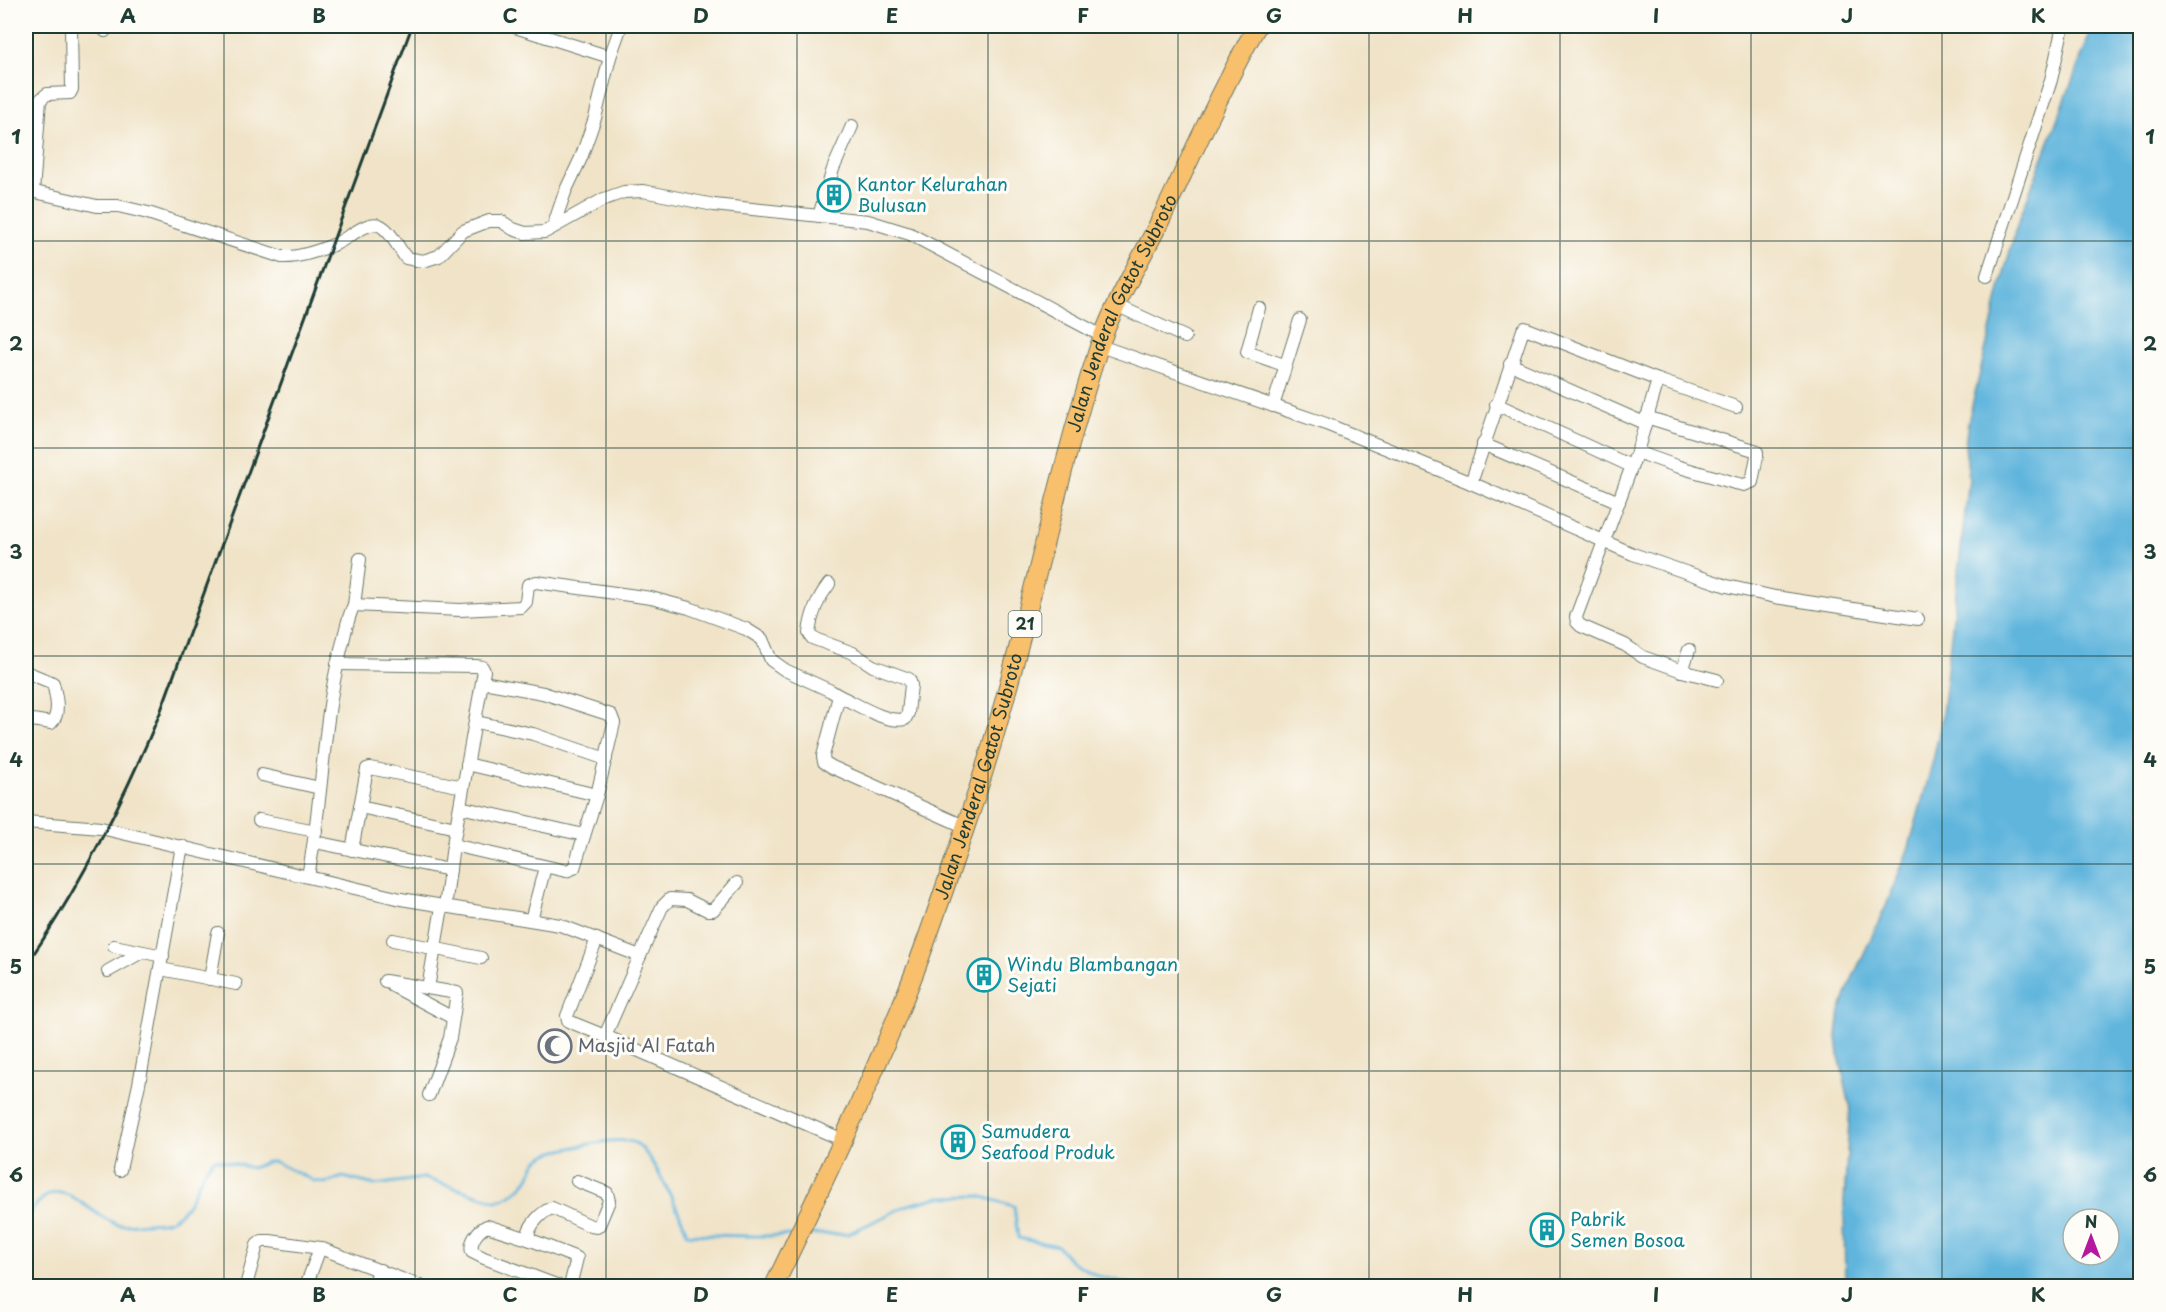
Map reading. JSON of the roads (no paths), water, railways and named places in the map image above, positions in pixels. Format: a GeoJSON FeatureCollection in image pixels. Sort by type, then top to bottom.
{"type":"FeatureCollection","features":[{"type":"Feature","properties":{"kind":"highway","name":"Jalan Jenderal Gatot Subroto"},"geometry":{"type":"LineString","coordinates":[[774,1287],[843,1140],[909,986],[966,827],[1015,665],[1065,466],[1102,341],[1116,305],[1148,245],[1237,60],[1257,26]]}},
{"type":"Feature","properties":{"kind":"street"},"geometry":{"type":"LineString","coordinates":[[71,26],[72,90],[70,93],[47,94],[40,100],[29,191],[97,206],[118,206],[148,213],[282,257],[290,257],[333,245],[369,225],[377,224],[386,229],[406,258],[423,261],[439,256],[463,231],[489,220],[501,221],[525,233],[545,232],[604,199],[624,192],[644,190],[714,205],[868,220],[910,234],[1102,341],[1326,424],[1471,483],[1633,554],[1751,592],[1918,619]]}},
{"type":"Feature","properties":{"kind":"street"},"geometry":{"type":"LineString","coordinates":[[512,26],[610,57]]}},
{"type":"Feature","properties":{"kind":"street"},"geometry":{"type":"LineString","coordinates":[[554,227],[565,192],[581,158],[595,118],[610,57],[621,26]]}},
{"type":"Feature","properties":{"kind":"street"},"geometry":{"type":"LineString","coordinates":[[1987,276],[2051,80],[2063,26]]}},
{"type":"Feature","properties":{"kind":"street"},"geometry":{"type":"LineString","coordinates":[[819,216],[833,169],[852,126]]}},
{"type":"Feature","properties":{"kind":"street"},"geometry":{"type":"LineString","coordinates":[[1116,305],[1185,338]]}},
{"type":"Feature","properties":{"kind":"street"},"geometry":{"type":"LineString","coordinates":[[1259,308],[1247,352],[1284,366]]}},
{"type":"Feature","properties":{"kind":"street"},"geometry":{"type":"LineString","coordinates":[[1273,406],[1300,320]]}},
{"type":"Feature","properties":{"kind":"street"},"geometry":{"type":"LineString","coordinates":[[1471,483],[1510,364],[1523,330],[1529,328],[1658,380],[1736,407]]}},
{"type":"Feature","properties":{"kind":"street"},"geometry":{"type":"LineString","coordinates":[[1510,364],[1645,420],[1754,450],[1757,456],[1752,482],[1744,485],[1636,452]]}},
{"type":"Feature","properties":{"kind":"street"},"geometry":{"type":"LineString","coordinates":[[1658,380],[1619,502],[1576,617],[1581,626],[1625,645],[1636,654],[1717,681]]}},
{"type":"Feature","properties":{"kind":"street"},"geometry":{"type":"LineString","coordinates":[[1496,404],[1631,466]]}},
{"type":"Feature","properties":{"kind":"street"},"geometry":{"type":"LineString","coordinates":[[1483,444],[1619,502]]}},
{"type":"Feature","properties":{"kind":"street"},"geometry":{"type":"LineString","coordinates":[[308,876],[315,836],[326,729],[338,664],[354,605],[360,560]]}},
{"type":"Feature","properties":{"kind":"street"},"geometry":{"type":"LineString","coordinates":[[354,605],[460,610],[521,607],[526,602],[528,585],[536,582],[651,598],[689,608],[746,630],[762,639],[771,660],[785,670],[886,718],[898,721],[905,719],[908,713],[911,685],[909,679],[873,666],[853,653],[812,638],[809,633],[820,594],[829,584]]}},
{"type":"Feature","properties":{"kind":"street"},"geometry":{"type":"LineString","coordinates":[[1682,671],[1689,650]]}},
{"type":"Feature","properties":{"kind":"street"},"geometry":{"type":"LineString","coordinates":[[338,664],[476,666],[482,667],[484,671],[444,908],[428,988]]}},
{"type":"Feature","properties":{"kind":"street"},"geometry":{"type":"LineString","coordinates":[[26,672],[53,683],[57,712],[51,723],[26,719]]}},
{"type":"Feature","properties":{"kind":"street"},"geometry":{"type":"LineString","coordinates":[[453,845],[566,871],[574,868],[597,795],[615,723],[611,715],[543,693],[483,682]]}},
{"type":"Feature","properties":{"kind":"street"},"geometry":{"type":"LineString","coordinates":[[839,696],[823,756],[824,762],[966,827]]}},
{"type":"Feature","properties":{"kind":"street"},"geometry":{"type":"LineString","coordinates":[[476,722],[533,734],[606,759]]}},
{"type":"Feature","properties":{"kind":"street"},"geometry":{"type":"LineString","coordinates":[[468,764],[597,795]]}},
{"type":"Feature","properties":{"kind":"street"},"geometry":{"type":"LineString","coordinates":[[352,850],[365,773],[370,768],[463,787]]}},
{"type":"Feature","properties":{"kind":"street"},"geometry":{"type":"LineString","coordinates":[[262,775],[320,788]]}},
{"type":"Feature","properties":{"kind":"street"},"geometry":{"type":"LineString","coordinates":[[360,807],[456,828]]}},
{"type":"Feature","properties":{"kind":"street"},"geometry":{"type":"LineString","coordinates":[[460,807],[584,835]]}},
{"type":"Feature","properties":{"kind":"street"},"geometry":{"type":"LineString","coordinates":[[259,820],[315,836],[352,850],[450,870]]}},
{"type":"Feature","properties":{"kind":"street"},"geometry":{"type":"LineString","coordinates":[[26,822],[101,828],[444,908],[560,925],[640,956]]}},
{"type":"Feature","properties":{"kind":"street"},"geometry":{"type":"LineString","coordinates":[[120,1170],[139,1084],[182,846]]}},
{"type":"Feature","properties":{"kind":"street"},"geometry":{"type":"LineString","coordinates":[[531,920],[545,867]]}},
{"type":"Feature","properties":{"kind":"street"},"geometry":{"type":"LineString","coordinates":[[605,1036],[662,907],[670,899],[687,900],[707,910],[713,910],[737,882]]}},
{"type":"Feature","properties":{"kind":"street"},"geometry":{"type":"LineString","coordinates":[[210,979],[218,933]]}},
{"type":"Feature","properties":{"kind":"street"},"geometry":{"type":"LineString","coordinates":[[597,939],[567,1016],[568,1021],[843,1140]]}},
{"type":"Feature","properties":{"kind":"street"},"geometry":{"type":"LineString","coordinates":[[393,940],[481,958]]}},
{"type":"Feature","properties":{"kind":"street"},"geometry":{"type":"LineString","coordinates":[[114,946],[142,952],[162,962],[210,979],[236,984]]}},
{"type":"Feature","properties":{"kind":"street"},"geometry":{"type":"LineString","coordinates":[[108,971],[142,952]]}},
{"type":"Feature","properties":{"kind":"street"},"geometry":{"type":"LineString","coordinates":[[429,1095],[450,1038],[457,993],[385,981],[453,1018]]}},
{"type":"Feature","properties":{"kind":"street"},"geometry":{"type":"LineString","coordinates":[[531,1240],[528,1234],[531,1226],[552,1208],[591,1226],[599,1225],[609,1201],[608,1193],[577,1181]]}},
{"type":"Feature","properties":{"kind":"street"},"geometry":{"type":"LineString","coordinates":[[559,1287],[484,1258],[472,1252],[471,1244],[481,1228],[487,1226],[577,1258],[570,1287]]}},
{"type":"Feature","properties":{"kind":"street"},"geometry":{"type":"LineString","coordinates":[[246,1287],[257,1245],[262,1241],[321,1248],[420,1287]]}},
{"type":"Feature","properties":{"kind":"street"},"geometry":{"type":"LineString","coordinates":[[306,1287],[321,1248]]}},
{"type":"Feature","properties":{"kind":"street"},"geometry":{"type":"LineString","coordinates":[[373,1287],[380,1270]]}},
{"type":"Feature","properties":{"kind":"water"},"geometry":{"type":"Polygon","coordinates":[[[2091,26],[2140,26],[2140,1286],[1845,1286],[1844,1202],[1850,1106],[1837,1036],[1840,1011],[1909,847],[1933,761],[1941,723],[1969,478],[1965,446],[1968,422],[2017,225],[2086,45],[2091,26]]]}},
{"type":"Feature","properties":{"kind":"waterway"},"geometry":{"type":"LineString","coordinates":[[26,1219],[38,1203],[49,1195],[59,1193],[70,1196],[119,1225],[168,1221],[185,1207],[203,1174],[215,1159],[252,1168],[267,1162],[275,1162],[314,1181],[326,1183],[343,1177],[375,1185],[424,1178],[496,1201],[506,1198],[518,1189],[529,1178],[536,1163],[547,1155],[594,1143],[630,1141],[641,1148],[657,1170],[687,1234],[792,1235]]}},
{"type":"Feature","properties":{"kind":"waterway"},"geometry":{"type":"LineString","coordinates":[[807,1234],[848,1234],[908,1205],[939,1197],[979,1196],[1014,1206],[1018,1238],[1058,1246],[1071,1261],[1098,1276],[1138,1286]]}},
{"type":"Feature","properties":{"kind":"railway"},"geometry":{"type":"LineString","coordinates":[[26,965],[83,874],[131,778],[160,713],[412,26]]}},
{"type":"Feature","properties":{"kind":"place","name":"Kantor Kelurahan Bulusan"},"geometry":{"type":"Point","coordinates":[834,195]}},
{"type":"Feature","properties":{"kind":"place","name":"Windu Blambangan Sejati"},"geometry":{"type":"Point","coordinates":[984,975]}},
{"type":"Feature","properties":{"kind":"place","name":"Masjid Al Fatah"},"geometry":{"type":"Point","coordinates":[555,1046]}},
{"type":"Feature","properties":{"kind":"place","name":"Samudera Seafood Produk"},"geometry":{"type":"Point","coordinates":[958,1142]}},
{"type":"Feature","properties":{"kind":"place","name":"Pabrik Semen Bosoa"},"geometry":{"type":"Point","coordinates":[1547,1230]}}]}
